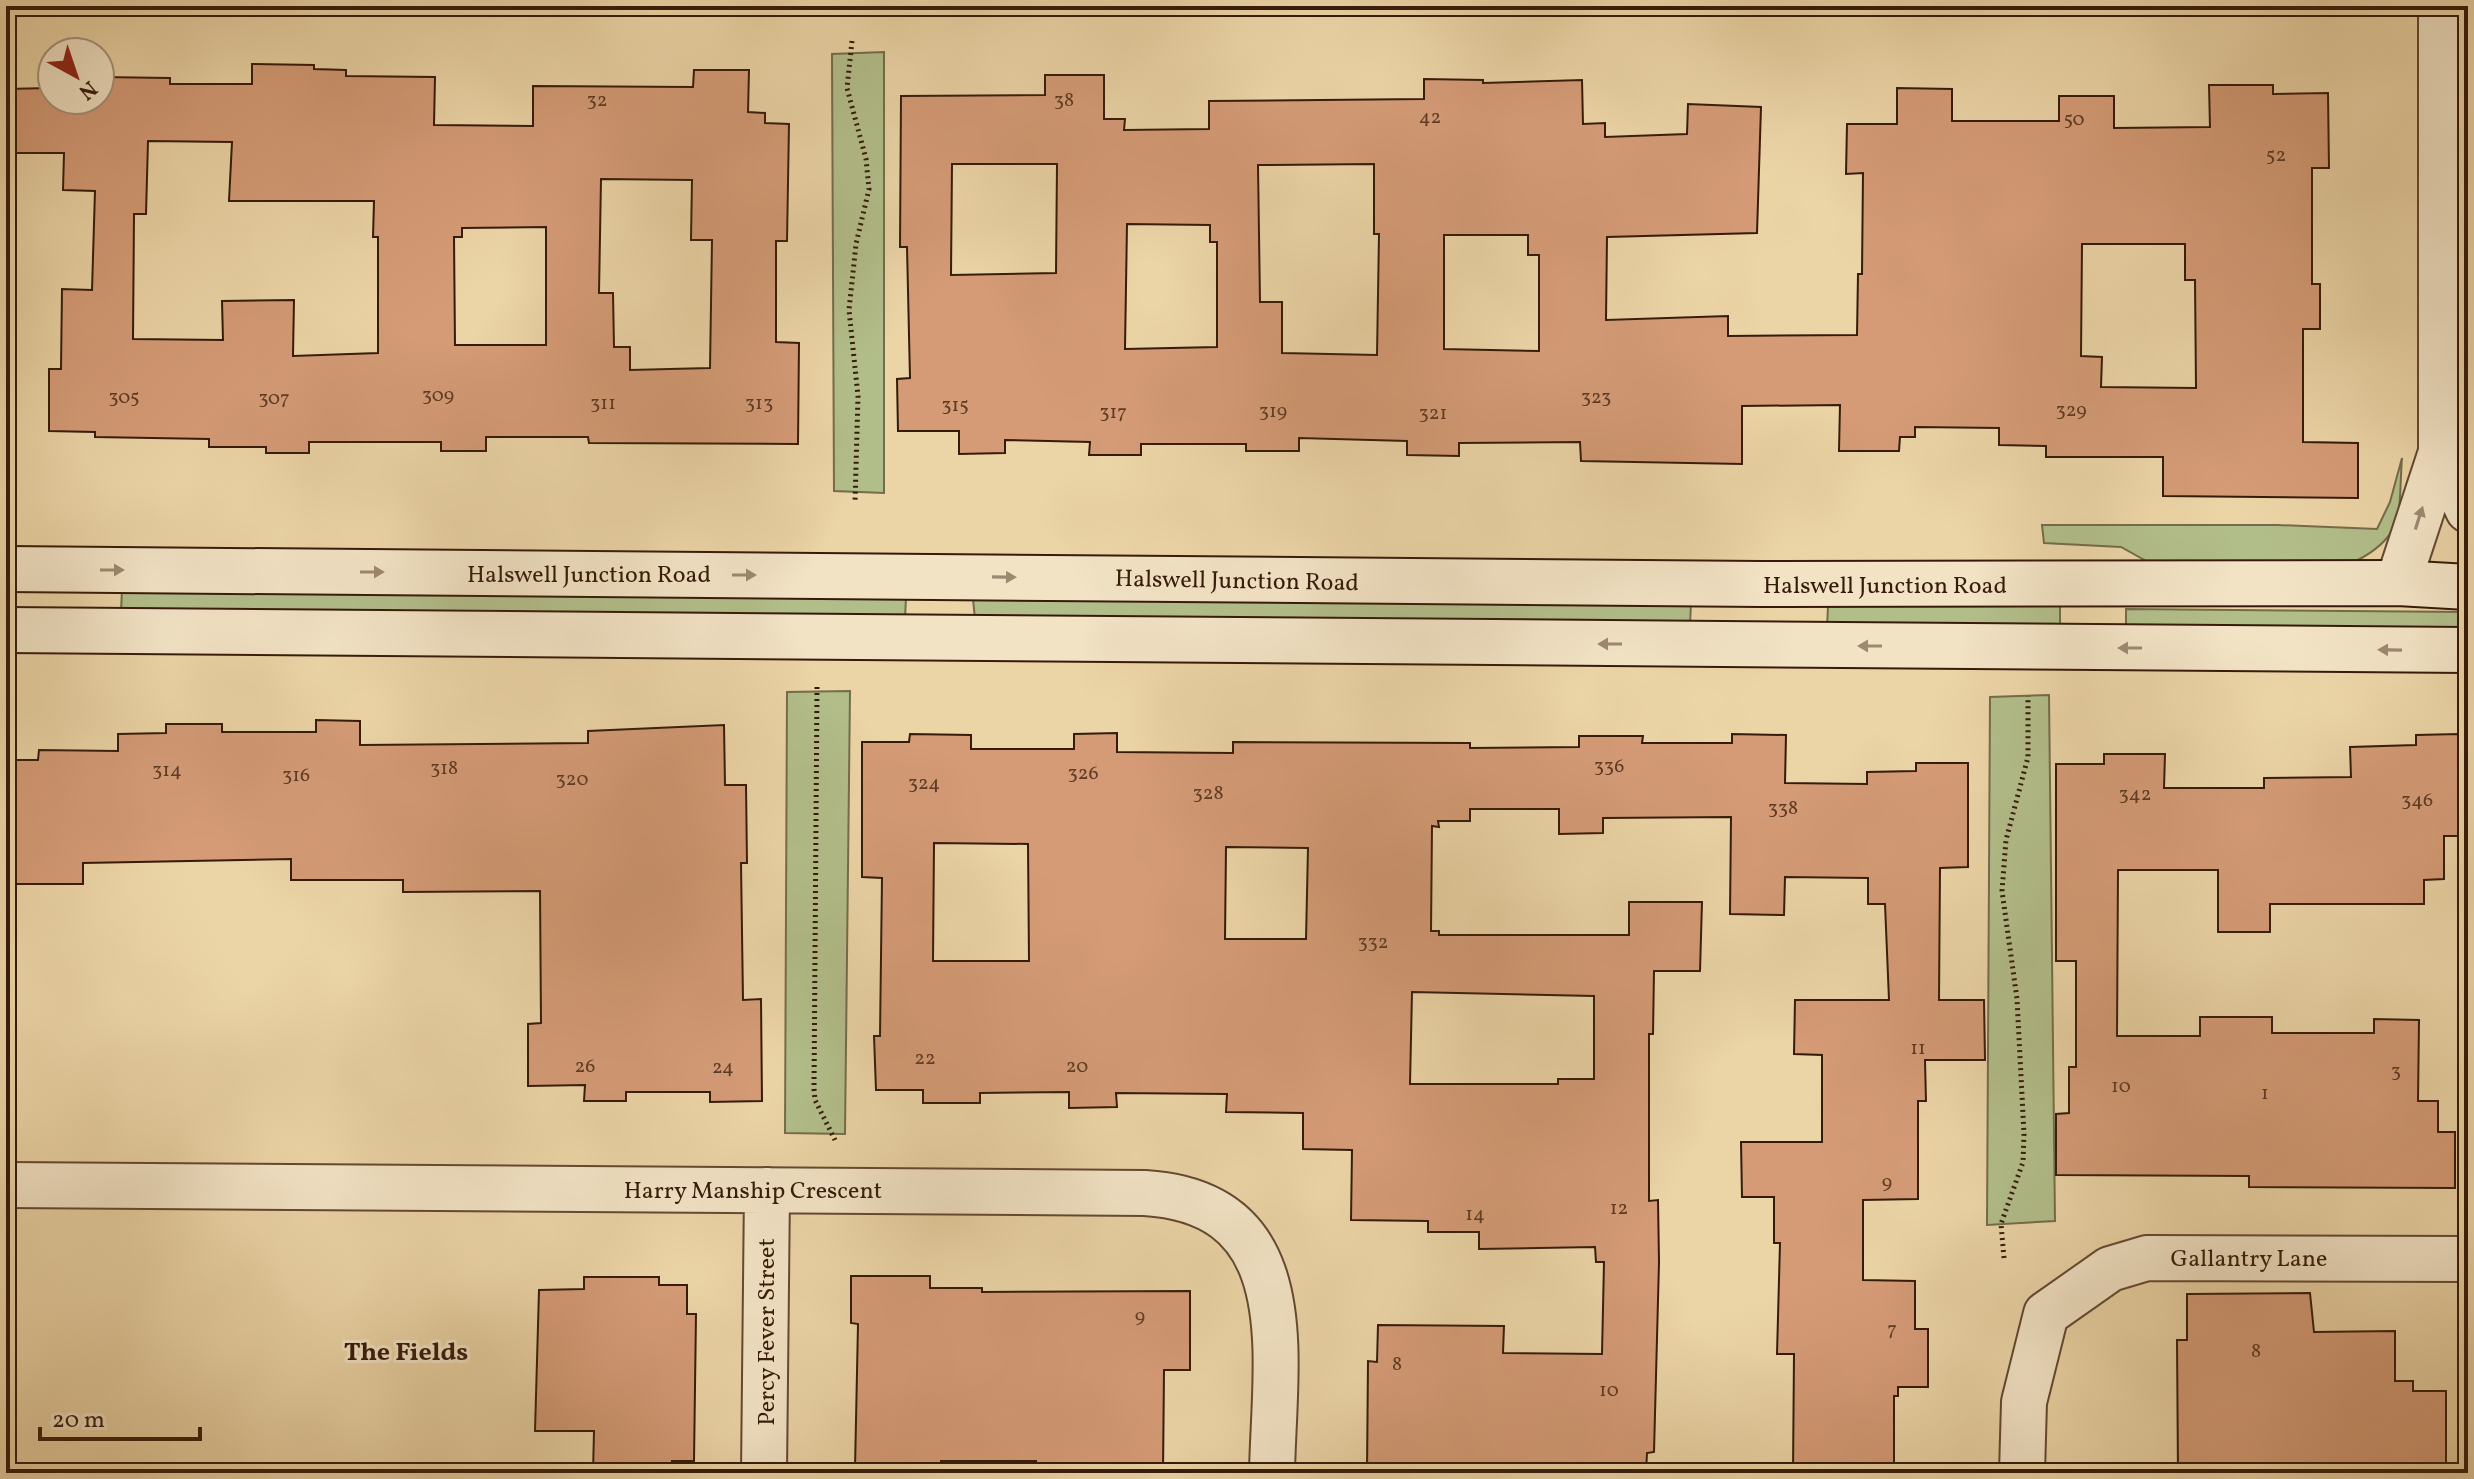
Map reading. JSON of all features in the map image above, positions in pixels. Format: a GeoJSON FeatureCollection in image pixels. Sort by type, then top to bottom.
{"type":"FeatureCollection","features":[{"type":"Feature","properties":{"kind":"main road"},"geometry":{"type":"LineString","coordinates":[[2398,583],[2441,452],[2441,6]]}},
{"type":"Feature","properties":{"kind":"main road"},"geometry":{"type":"LineString","coordinates":[[2441,452],[2468,510]]}},
{"type":"Feature","properties":{"kind":"main road","name":"Halswell Junction Road"},"geometry":{"type":"LineString","coordinates":[[6,569],[1761,584],[2398,583],[2468,587]]}},
{"type":"Feature","properties":{"kind":"main road"},"geometry":{"type":"LineString","coordinates":[[51,631],[53,570]]}},
{"type":"Feature","properties":{"kind":"main road"},"geometry":{"type":"LineString","coordinates":[[1759,645],[1761,584]]}},
{"type":"Feature","properties":{"kind":"main road"},"geometry":{"type":"LineString","coordinates":[[6,630],[2468,650]]}},
{"type":"Feature","properties":{"kind":"main road","name":"Harry Manship Crescent"},"geometry":{"type":"LineString","coordinates":[[6,1185],[1145,1193],[1191,1200],[1218,1213],[1241,1232],[1260,1257],[1272,1291],[1272,1473]]}},
{"type":"Feature","properties":{"kind":"main road","name":"Percy Fever Street"},"geometry":{"type":"LineString","coordinates":[[764,1473],[767,1190]]}},
{"type":"Feature","properties":{"kind":"main road","name":"Gallantry Lane"},"geometry":{"type":"LineString","coordinates":[[2022,1473],[2024,1402],[2046,1314],[2110,1269],[2147,1258],[2468,1259]]}},
{"type":"Feature","properties":{"kind":"path"},"geometry":{"type":"LineString","coordinates":[[852,41],[847,88],[866,159],[869,189],[854,255],[849,310],[858,396],[855,503]]}},
{"type":"Feature","properties":{"kind":"path"},"geometry":{"type":"LineString","coordinates":[[817,676],[814,1089],[815,1100],[837,1144]]}},
{"type":"Feature","properties":{"kind":"path"},"geometry":{"type":"LineString","coordinates":[[2004,1258],[2001,1224],[2023,1162],[2024,1122],[2017,999],[2002,891],[2006,840],[2028,757],[2028,687]]}},
{"type":"Feature","properties":{"kind":"green space"},"geometry":{"type":"Polygon","coordinates":[[[884,52],[884,493],[834,491],[832,54],[884,52]]]}},
{"type":"Feature","properties":{"kind":"green space"},"geometry":{"type":"Polygon","coordinates":[[[2402,458],[2399,507],[2392,531],[2372,551],[2356,561],[2148,562],[2121,547],[2044,543],[2042,525],[2277,525],[2377,529],[2390,502],[2402,458]]]}},
{"type":"Feature","properties":{"kind":"green space"},"geometry":{"type":"Polygon","coordinates":[[[122,589],[906,598],[905,618],[121,612],[122,589]]]}},
{"type":"Feature","properties":{"kind":"green space"},"geometry":{"type":"Polygon","coordinates":[[[973,599],[1691,603],[1690,625],[975,619],[973,599]]]}},
{"type":"Feature","properties":{"kind":"green space"},"geometry":{"type":"Polygon","coordinates":[[[1828,606],[2060,606],[2060,627],[1827,628],[1828,606]]]}},
{"type":"Feature","properties":{"kind":"green space"},"geometry":{"type":"Polygon","coordinates":[[[2126,609],[2468,612],[2468,634],[2126,631],[2126,609]]]}},
{"type":"Feature","properties":{"kind":"green space"},"geometry":{"type":"Polygon","coordinates":[[[850,691],[845,1134],[785,1133],[787,692],[850,691]]]}},
{"type":"Feature","properties":{"kind":"green space"},"geometry":{"type":"Polygon","coordinates":[[[2049,695],[2055,1221],[1987,1225],[1990,697],[2049,695]]]}},
{"type":"Feature","properties":{"kind":"building"},"geometry":{"type":"Polygon","coordinates":[[[252,64],[314,65],[314,69],[346,70],[346,76],[435,77],[434,125],[533,126],[533,86],[693,87],[694,70],[749,70],[748,112],[765,113],[765,123],[789,124],[787,241],[776,241],[776,342],[799,343],[798,444],[589,443],[588,437],[486,437],[486,451],[441,451],[441,442],[309,442],[309,453],[266,453],[266,447],[209,447],[209,439],[95,437],[95,432],[49,431],[49,369],[61,369],[62,289],[92,290],[95,191],[63,190],[64,153],[6,153],[6,89],[36,88],[36,116],[116,116],[116,77],[170,78],[170,84],[252,84],[252,64]],[[148,141],[146,214],[134,214],[133,339],[223,340],[222,301],[294,300],[293,356],[378,353],[378,237],[373,237],[374,201],[229,201],[232,142],[148,141]],[[601,179],[599,293],[613,293],[614,347],[630,347],[630,370],[710,368],[712,240],[691,240],[692,180],[601,179]],[[546,227],[462,228],[462,237],[454,237],[455,345],[546,345],[546,227]]]}},
{"type":"Feature","properties":{"kind":"building"},"geometry":{"type":"Polygon","coordinates":[[[1045,75],[1104,75],[1104,119],[1125,119],[1124,130],[1209,129],[1209,101],[1424,99],[1424,79],[1483,80],[1483,83],[1582,80],[1583,124],[1605,123],[1605,137],[1687,134],[1688,104],[1761,107],[1757,233],[1607,237],[1606,320],[1728,316],[1728,336],[1857,335],[1858,274],[1862,274],[1863,173],[1846,174],[1847,124],[1897,124],[1897,88],[1952,89],[1952,121],[2059,121],[2059,96],[2114,96],[2114,128],[2210,127],[2209,85],[2273,85],[2273,94],[2328,93],[2329,168],[2312,168],[2312,284],[2320,284],[2320,329],[2303,329],[2303,442],[2358,443],[2358,498],[2163,496],[2163,457],[2046,457],[2046,446],[1999,445],[1999,428],[1915,427],[1915,437],[1900,437],[1899,451],[1839,451],[1840,405],[1742,406],[1742,464],[1581,461],[1580,442],[1459,443],[1459,456],[1407,455],[1407,441],[1299,438],[1299,451],[1246,451],[1246,444],[1141,444],[1141,455],[1089,455],[1090,442],[1005,440],[1005,453],[959,454],[959,431],[898,431],[897,379],[910,378],[907,247],[900,247],[901,96],[1045,95],[1045,75]],[[952,164],[951,275],[1056,273],[1057,164],[952,164]],[[1374,164],[1258,165],[1260,302],[1282,302],[1282,353],[1377,355],[1379,234],[1374,234],[1374,164]],[[1127,224],[1125,349],[1217,347],[1217,242],[1210,242],[1210,225],[1127,224]],[[1444,235],[1444,349],[1539,351],[1539,255],[1528,255],[1528,235],[1444,235]],[[2082,244],[2081,356],[2102,357],[2101,387],[2196,388],[2195,280],[2185,280],[2185,244],[2082,244]]]}},
{"type":"Feature","properties":{"kind":"building"},"geometry":{"type":"Polygon","coordinates":[[[316,720],[360,721],[360,745],[588,743],[588,731],[724,725],[725,785],[746,785],[747,863],[741,863],[743,1000],[761,999],[762,1101],[710,1102],[710,1092],[626,1092],[626,1101],[584,1101],[585,1085],[528,1086],[528,1024],[541,1023],[540,891],[403,892],[403,880],[291,880],[291,859],[83,863],[83,884],[9,884],[6,760],[38,760],[39,750],[118,751],[118,734],[166,733],[166,724],[222,724],[222,732],[316,732],[316,720]]]}},
{"type":"Feature","properties":{"kind":"building"},"geometry":{"type":"Polygon","coordinates":[[[1117,733],[1117,752],[1233,753],[1233,742],[1470,743],[1470,748],[1579,747],[1579,736],[1643,736],[1642,743],[1732,743],[1732,734],[1786,735],[1785,783],[1867,784],[1867,772],[1916,771],[1916,763],[1968,763],[1968,867],[1940,868],[1939,1000],[1984,1000],[1985,1060],[1925,1060],[1926,1101],[1918,1101],[1918,1199],[1863,1200],[1863,1280],[1915,1281],[1915,1329],[1928,1329],[1928,1387],[1898,1387],[1898,1396],[1894,1396],[1894,1473],[1793,1473],[1794,1354],[1777,1354],[1780,1243],[1774,1243],[1774,1197],[1742,1197],[1741,1142],[1822,1142],[1822,1055],[1794,1054],[1795,1000],[1889,1000],[1885,904],[1868,904],[1868,878],[1785,877],[1784,915],[1730,914],[1731,817],[1603,818],[1603,833],[1559,834],[1559,809],[1470,809],[1470,821],[1438,821],[1439,827],[1432,826],[1431,931],[1439,931],[1439,935],[1629,935],[1629,902],[1702,902],[1700,971],[1654,971],[1653,1034],[1649,1034],[1649,1201],[1658,1200],[1659,1262],[1654,1452],[1647,1453],[1646,1473],[1367,1473],[1368,1361],[1377,1362],[1378,1325],[1504,1326],[1503,1353],[1602,1354],[1604,1262],[1596,1262],[1595,1247],[1479,1249],[1479,1232],[1428,1232],[1428,1221],[1351,1220],[1352,1150],[1303,1149],[1303,1113],[1226,1112],[1227,1094],[1116,1093],[1117,1107],[1069,1108],[1069,1092],[980,1093],[980,1103],[923,1103],[923,1090],[876,1090],[874,1036],[880,1036],[882,878],[862,877],[862,742],[909,742],[910,734],[971,735],[971,749],[1074,749],[1074,734],[1117,733]],[[934,843],[933,961],[1029,961],[1028,844],[934,843]],[[1226,847],[1225,939],[1306,939],[1308,848],[1226,847]],[[1412,992],[1410,1084],[1558,1084],[1558,1079],[1594,1079],[1594,996],[1412,992]]]}},
{"type":"Feature","properties":{"kind":"building"},"geometry":{"type":"Polygon","coordinates":[[[2459,734],[2461,836],[2444,836],[2444,879],[2424,880],[2424,904],[2270,904],[2270,932],[2218,932],[2218,870],[2118,870],[2117,1036],[2200,1036],[2200,1017],[2272,1017],[2272,1033],[2374,1033],[2374,1019],[2419,1020],[2418,1101],[2438,1101],[2438,1132],[2455,1132],[2455,1188],[2249,1187],[2249,1176],[2056,1175],[2056,1114],[2069,1113],[2069,1067],[2076,1067],[2076,961],[2056,961],[2056,764],[2104,764],[2104,754],[2165,754],[2164,788],[2264,788],[2264,778],[2351,777],[2350,747],[2416,745],[2416,735],[2459,734]]]}},
{"type":"Feature","properties":{"kind":"building"},"geometry":{"type":"Polygon","coordinates":[[[851,1276],[930,1276],[930,1288],[982,1288],[982,1292],[1190,1291],[1190,1370],[1164,1370],[1163,1473],[1092,1473],[1092,1464],[1036,1464],[1036,1461],[941,1461],[941,1469],[855,1469],[858,1324],[851,1323],[851,1276]]]}},
{"type":"Feature","properties":{"kind":"building"},"geometry":{"type":"Polygon","coordinates":[[[584,1277],[659,1277],[659,1285],[687,1285],[687,1314],[696,1314],[694,1461],[672,1461],[672,1473],[593,1473],[594,1431],[535,1431],[539,1290],[584,1289],[584,1277]]]}},
{"type":"Feature","properties":{"kind":"building"},"geometry":{"type":"Polygon","coordinates":[[[2310,1293],[2314,1332],[2395,1331],[2395,1381],[2413,1381],[2413,1391],[2446,1391],[2446,1464],[2436,1463],[2436,1473],[2178,1473],[2177,1340],[2187,1340],[2187,1294],[2310,1293]]]}},
{"type":"Feature","properties":{"kind":"district","name":"The Fields"},"geometry":{"type":"Point","coordinates":[406,1351]}}]}
